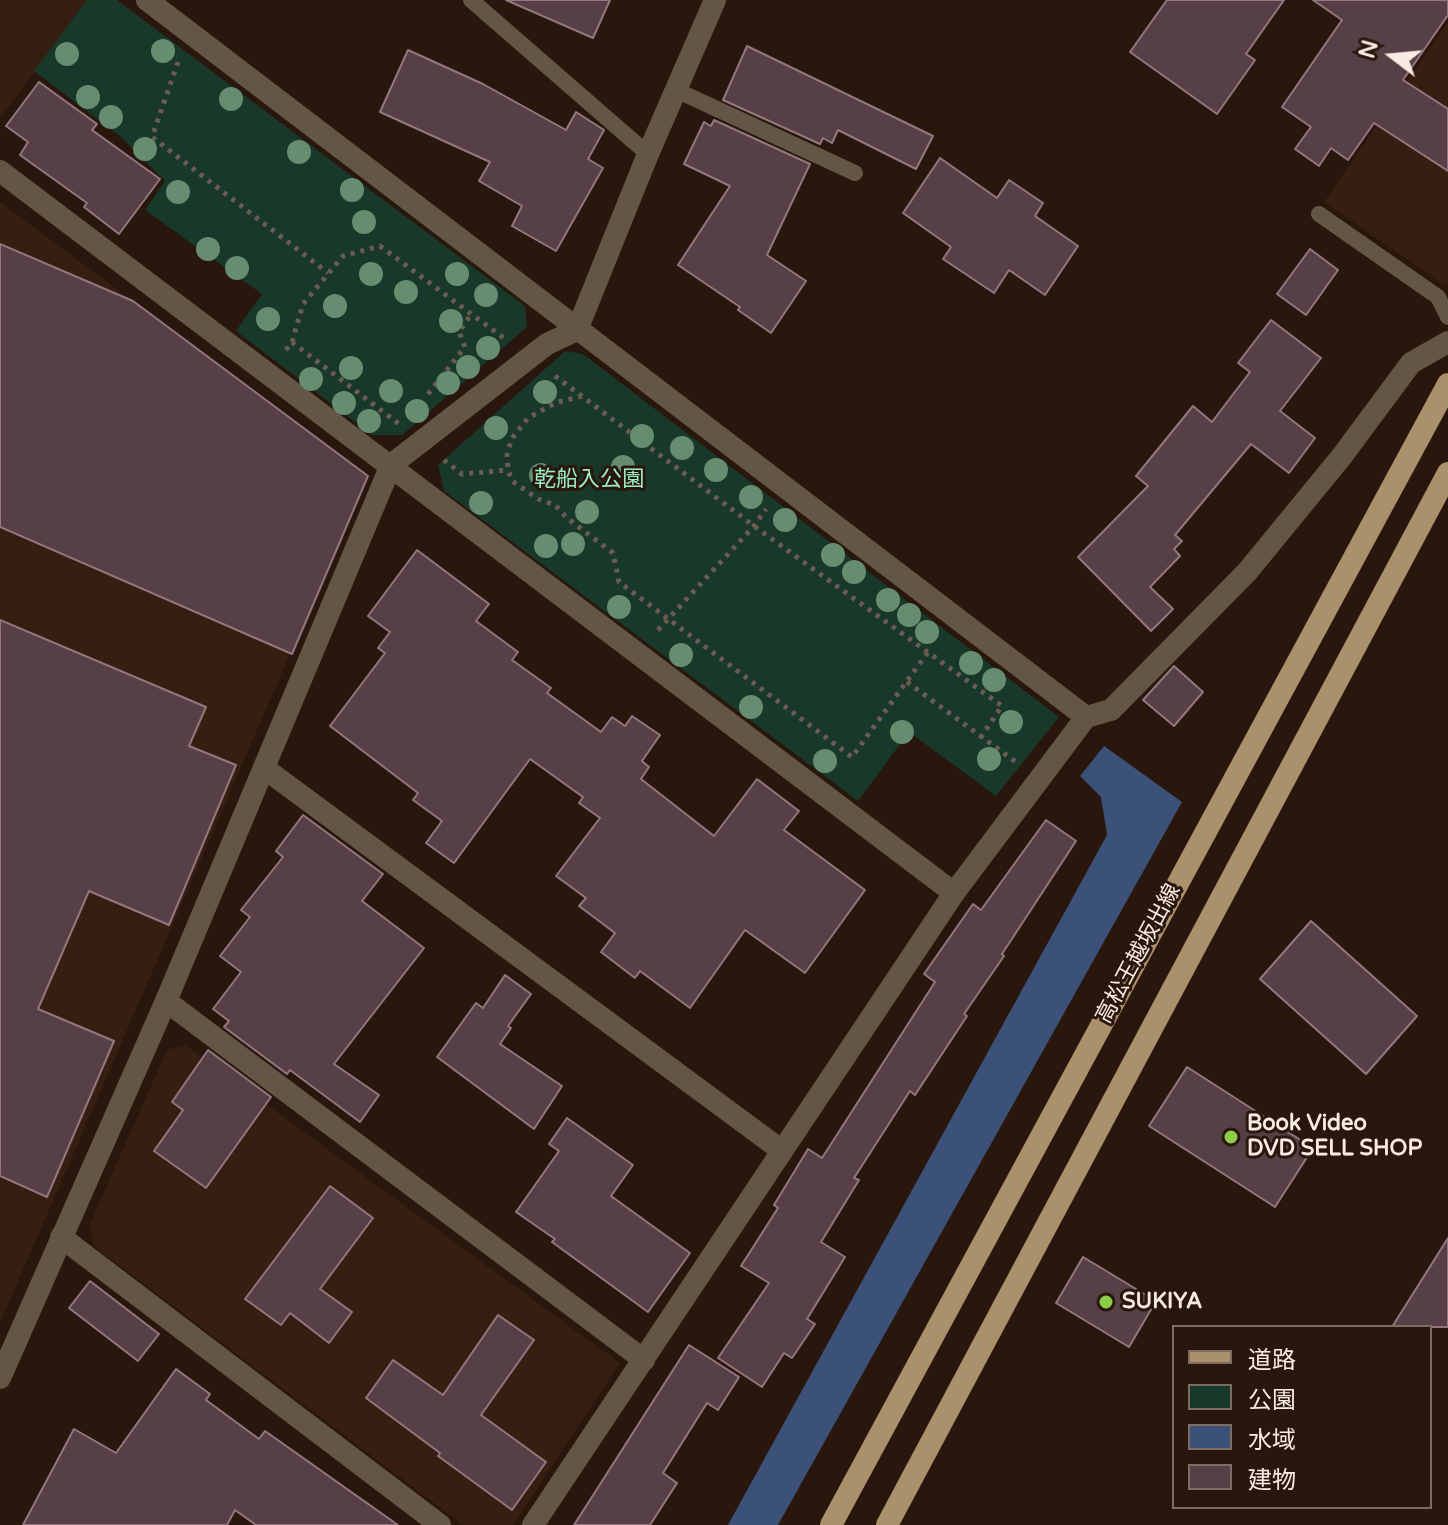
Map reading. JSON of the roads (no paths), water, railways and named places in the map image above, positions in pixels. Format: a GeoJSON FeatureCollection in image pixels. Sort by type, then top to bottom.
{"type":"FeatureCollection","features":[{"type":"Feature","properties":{"kind":"main road","name":"高松王越坂出線"},"geometry":{"type":"LineString","coordinates":[[831,1525],[1448,384]]}},
{"type":"Feature","properties":{"kind":"main road"},"geometry":{"type":"LineString","coordinates":[[887,1525],[1448,473]]}},
{"type":"Feature","properties":{"kind":"street"},"geometry":{"type":"LineString","coordinates":[[147,0],[1086,717]]}},
{"type":"Feature","properties":{"kind":"street"},"geometry":{"type":"LineString","coordinates":[[0,1378],[166,1001],[391,465],[529,357],[547,344],[577,330],[715,0]]}},
{"type":"Feature","properties":{"kind":"street"},"geometry":{"type":"LineString","coordinates":[[0,171],[954,893]]}},
{"type":"Feature","properties":{"kind":"street"},"geometry":{"type":"LineString","coordinates":[[533,1525],[954,893],[1086,717],[1111,710],[1247,572],[1342,456],[1411,363],[1448,342]]}},
{"type":"Feature","properties":{"kind":"street"},"geometry":{"type":"LineString","coordinates":[[264,768],[781,1150]]}},
{"type":"Feature","properties":{"kind":"street"},"geometry":{"type":"LineString","coordinates":[[166,1001],[644,1360]]}},
{"type":"Feature","properties":{"kind":"street"},"geometry":{"type":"LineString","coordinates":[[61,1237],[440,1525]]}},
{"type":"Feature","properties":{"kind":"lane"},"geometry":{"type":"LineString","coordinates":[[471,0],[648,154]]}},
{"type":"Feature","properties":{"kind":"lane"},"geometry":{"type":"LineString","coordinates":[[676,90],[855,173]]}},
{"type":"Feature","properties":{"kind":"lane"},"geometry":{"type":"LineString","coordinates":[[1319,214],[1438,297],[1448,317]]}},
{"type":"Feature","properties":{"kind":"water"},"geometry":{"type":"Polygon","coordinates":[[[1104,746],[1182,802],[778,1525],[728,1525],[1107,835],[1101,797],[1080,776],[1104,746]]]}},
{"type":"Feature","properties":{"kind":"place","name":"Book Video DVD SELL SHOP"},"geometry":{"type":"Point","coordinates":[1231,1137]}},
{"type":"Feature","properties":{"kind":"place","name":"SUKIYA"},"geometry":{"type":"Point","coordinates":[1106,1302]}},
{"type":"Feature","properties":{"kind":"park label","name":"乾船入公園"},"geometry":{"type":"Point","coordinates":[589,480]}}]}
